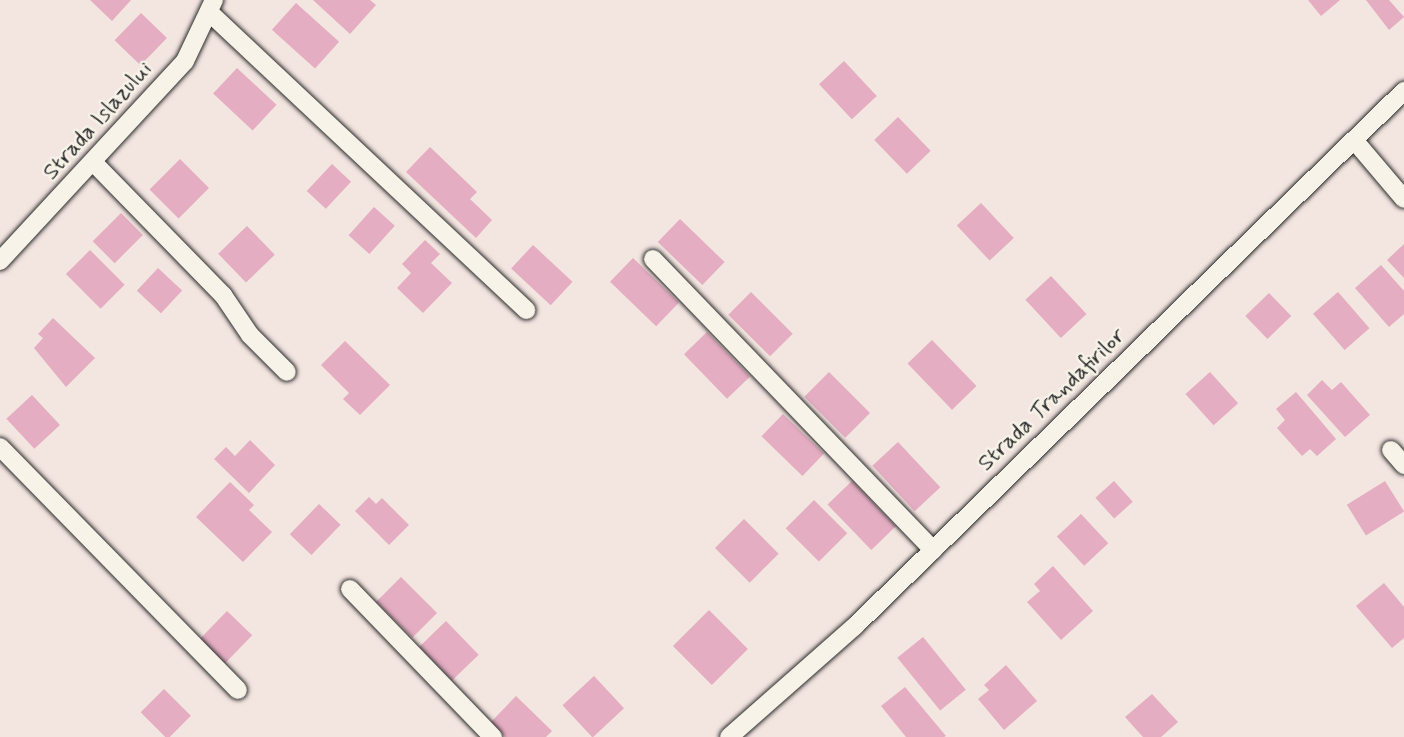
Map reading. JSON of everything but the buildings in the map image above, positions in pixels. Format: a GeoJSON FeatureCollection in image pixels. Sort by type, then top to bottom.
{"type":"FeatureCollection","features":[{"type":"Feature","properties":{"kind":"street","name":"Strada Islazului"},"geometry":{"type":"LineString","coordinates":[[0,261],[94,163],[185,61],[212,7]]}},
{"type":"Feature","properties":{"kind":"street"},"geometry":{"type":"LineString","coordinates":[[212,7],[526,310]]}},
{"type":"Feature","properties":{"kind":"street","name":"Strada Trandafirilor"},"geometry":{"type":"LineString","coordinates":[[729,737],[802,677],[1404,91]]}},
{"type":"Feature","properties":{"kind":"street"},"geometry":{"type":"LineString","coordinates":[[1354,140],[1404,199]]}},
{"type":"Feature","properties":{"kind":"street"},"geometry":{"type":"LineString","coordinates":[[94,163],[223,295],[250,335],[287,372]]}},
{"type":"Feature","properties":{"kind":"street"},"geometry":{"type":"LineString","coordinates":[[653,259],[933,550]]}},
{"type":"Feature","properties":{"kind":"street"},"geometry":{"type":"LineString","coordinates":[[0,447],[237,690]]}},
{"type":"Feature","properties":{"kind":"street"},"geometry":{"type":"LineString","coordinates":[[1391,450],[1404,465]]}},
{"type":"Feature","properties":{"kind":"street"},"geometry":{"type":"LineString","coordinates":[[350,589],[493,737]]}}]}
